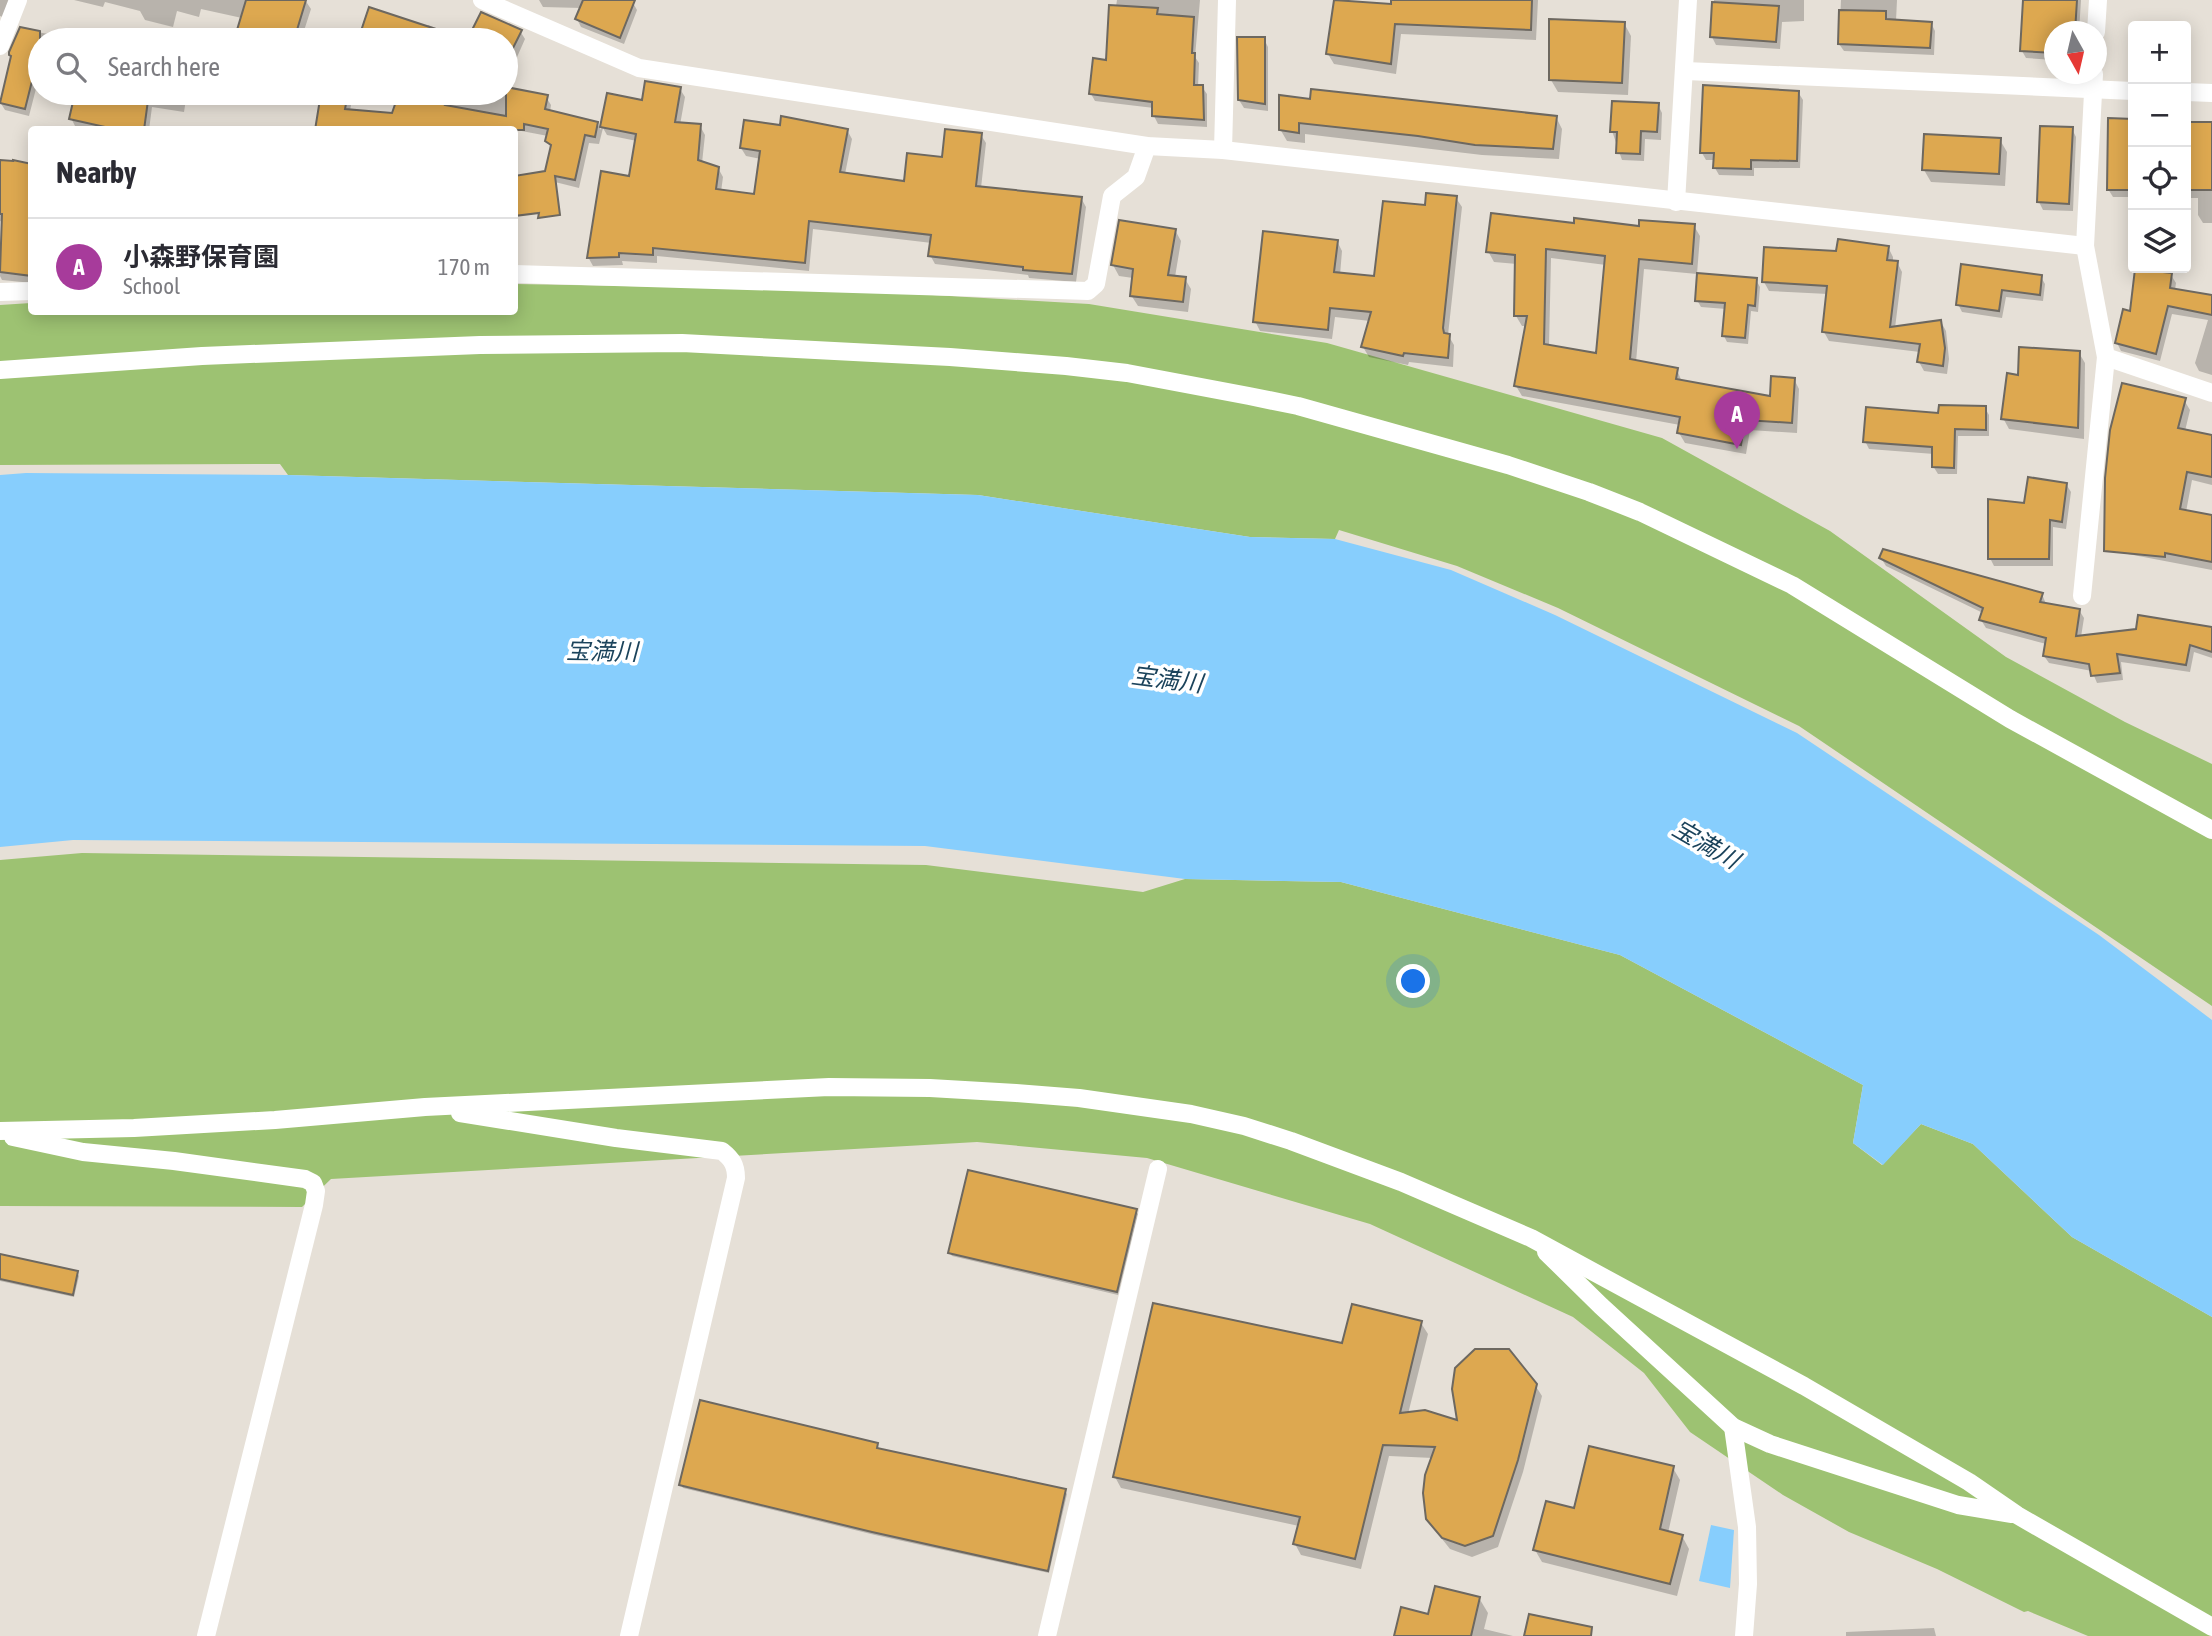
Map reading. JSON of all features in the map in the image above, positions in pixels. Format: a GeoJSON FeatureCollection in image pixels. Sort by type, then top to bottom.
{"type":"FeatureCollection","features":[{"type":"Feature","properties":{"kind":"street"},"geometry":{"type":"LineString","coordinates":[[0,46],[18,0]]}},
{"type":"Feature","properties":{"kind":"street"},"geometry":{"type":"LineString","coordinates":[[482,0],[639,68],[1147,145],[1223,150],[2085,246]]}},
{"type":"Feature","properties":{"kind":"street"},"geometry":{"type":"LineString","coordinates":[[1223,150],[1227,0]]}},
{"type":"Feature","properties":{"kind":"street"},"geometry":{"type":"LineString","coordinates":[[1676,202],[1686,71],[1688,0]]}},
{"type":"Feature","properties":{"kind":"street"},"geometry":{"type":"LineString","coordinates":[[2097,21],[2098,0]]}},
{"type":"Feature","properties":{"kind":"street"},"geometry":{"type":"LineString","coordinates":[[1686,71],[2044,81]]}},
{"type":"Feature","properties":{"kind":"street"},"geometry":{"type":"LineString","coordinates":[[2082,596],[2106,357],[2085,246],[2094,84]]}},
{"type":"Feature","properties":{"kind":"street"},"geometry":{"type":"LineString","coordinates":[[2103,84],[2128,90]]}},
{"type":"Feature","properties":{"kind":"street"},"geometry":{"type":"LineString","coordinates":[[2191,92],[2212,93]]}},
{"type":"Feature","properties":{"kind":"street"},"geometry":{"type":"LineString","coordinates":[[518,274],[1088,291],[1096,284],[1112,195],[1136,177],[1147,145]]}},
{"type":"Feature","properties":{"kind":"street"},"geometry":{"type":"LineString","coordinates":[[0,292],[28,290]]}},
{"type":"Feature","properties":{"kind":"street"},"geometry":{"type":"LineString","coordinates":[[0,370],[202,356],[410,348],[682,343],[1066,366],[1127,373],[1249,396],[1311,410],[1508,465],[1589,492],[1652,517],[1791,585],[2010,719],[2212,830]]}},
{"type":"Feature","properties":{"kind":"street"},"geometry":{"type":"LineString","coordinates":[[2106,357],[2212,393]]}},
{"type":"Feature","properties":{"kind":"street"},"geometry":{"type":"LineString","coordinates":[[0,1132],[134,1128],[275,1120],[425,1107],[829,1087],[929,1088],[1079,1098],[1191,1114],[1244,1126],[1401,1182],[1531,1238],[1804,1386],[1969,1482],[2017,1515],[2212,1627]]}},
{"type":"Feature","properties":{"kind":"street"},"geometry":{"type":"LineString","coordinates":[[425,1107],[616,1138],[722,1151],[736,1168],[736,1178],[629,1636]]}},
{"type":"Feature","properties":{"kind":"street"},"geometry":{"type":"LineString","coordinates":[[0,1132],[28,1141],[83,1152],[174,1161],[305,1179],[313,1183],[316,1191],[314,1205],[206,1636]]}},
{"type":"Feature","properties":{"kind":"street"},"geometry":{"type":"LineString","coordinates":[[1047,1636],[1158,1169]]}},
{"type":"Feature","properties":{"kind":"street"},"geometry":{"type":"LineString","coordinates":[[1531,1238],[1734,1427],[1770,1444],[1958,1505],[2017,1515]]}},
{"type":"Feature","properties":{"kind":"street"},"geometry":{"type":"LineString","coordinates":[[1734,1427],[1747,1527],[1748,1584],[1744,1636]]}},
{"type":"Feature","properties":{"kind":"green space"},"geometry":{"type":"Polygon","coordinates":[[[518,284],[847,290],[1089,304],[1327,343],[1662,438],[1830,531],[2006,657],[2125,722],[2212,764],[2212,1006],[1799,726],[1558,608],[1457,566],[1339,530],[1335,539],[1250,537],[978,495],[288,475],[280,464],[0,465],[0,305],[28,303],[28,315],[518,315],[518,284]]]}},
{"type":"Feature","properties":{"kind":"green space"},"geometry":{"type":"Polygon","coordinates":[[[82,853],[926,865],[1143,892],[1185,879],[1341,882],[1620,955],[1863,1085],[1853,1143],[1882,1165],[1921,1124],[1973,1144],[2072,1237],[2212,1317],[2212,1636],[2088,1636],[2028,1611],[2024,1612],[1937,1569],[1849,1532],[1783,1495],[1690,1432],[1644,1373],[1573,1317],[1370,1224],[1147,1158],[977,1142],[331,1179],[302,1207],[0,1206],[0,860],[82,853]]]}},
{"type":"Feature","properties":{"kind":"water","name":"宝満川"},"geometry":{"type":"Polygon","coordinates":[[[0,475],[288,475],[978,495],[1250,537],[1335,539],[1451,570],[1555,615],[1797,733],[2099,935],[2212,1020],[2212,1317],[2072,1237],[1973,1144],[1921,1124],[1883,1165],[1853,1143],[1863,1085],[1620,955],[1341,882],[1185,879],[925,846],[73,840],[0,847],[0,475]]]}},
{"type":"Feature","properties":{"kind":"water"},"geometry":{"type":"Polygon","coordinates":[[[1711,1525],[1734,1530],[1730,1588],[1699,1581],[1711,1525]]]}},
{"type":"Feature","properties":{"kind":"building"},"geometry":{"type":"Polygon","coordinates":[[[246,0],[306,0],[298,28],[238,28],[246,0]]]}},
{"type":"Feature","properties":{"kind":"building"},"geometry":{"type":"Polygon","coordinates":[[[583,0],[635,0],[620,38],[575,19],[583,0]]]}},
{"type":"Feature","properties":{"kind":"building"},"geometry":{"type":"Polygon","coordinates":[[[1334,0],[1391,4],[1391,0],[1532,0],[1531,30],[1395,24],[1391,64],[1326,54],[1334,0]]]}},
{"type":"Feature","properties":{"kind":"building"},"geometry":{"type":"Polygon","coordinates":[[[2023,0],[2077,0],[2076,21],[2044,21],[2044,52],[2020,51],[2023,0]]]}},
{"type":"Feature","properties":{"kind":"building"},"geometry":{"type":"Polygon","coordinates":[[[1712,2],[1779,6],[1776,42],[1710,37],[1712,2]]]}},
{"type":"Feature","properties":{"kind":"building"},"geometry":{"type":"Polygon","coordinates":[[[1109,5],[1158,8],[1157,14],[1194,17],[1194,85],[1203,85],[1204,120],[1152,116],[1152,102],[1089,94],[1093,58],[1106,60],[1109,5]]]}},
{"type":"Feature","properties":{"kind":"building"},"geometry":{"type":"Polygon","coordinates":[[[369,7],[433,28],[362,28],[369,7]]]}},
{"type":"Feature","properties":{"kind":"building"},"geometry":{"type":"Polygon","coordinates":[[[1839,10],[1886,11],[1886,19],[1932,22],[1930,48],[1838,44],[1839,10]]]}},
{"type":"Feature","properties":{"kind":"building"},"geometry":{"type":"Polygon","coordinates":[[[481,12],[517,28],[473,28],[481,12]]]}},
{"type":"Feature","properties":{"kind":"building"},"geometry":{"type":"Polygon","coordinates":[[[1549,19],[1625,22],[1622,83],[1549,80],[1549,19]]]}},
{"type":"Feature","properties":{"kind":"building"},"geometry":{"type":"Polygon","coordinates":[[[20,27],[28,29],[28,97],[25,109],[0,103],[11,56],[9,52],[20,27]]]}},
{"type":"Feature","properties":{"kind":"building"},"geometry":{"type":"Polygon","coordinates":[[[1237,37],[1265,37],[1265,104],[1238,100],[1237,37]]]}},
{"type":"Feature","properties":{"kind":"building"},"geometry":{"type":"Polygon","coordinates":[[[645,81],[681,87],[675,122],[701,124],[698,160],[719,167],[716,189],[754,194],[760,151],[740,148],[744,120],[780,125],[781,116],[848,129],[840,172],[904,181],[907,153],[942,157],[945,129],[982,133],[976,186],[1082,197],[1072,274],[1023,270],[1023,267],[928,256],[931,235],[809,221],[805,263],[653,248],[653,255],[619,253],[619,257],[587,258],[601,171],[629,176],[636,134],[600,127],[607,93],[642,100],[645,81]]]}},
{"type":"Feature","properties":{"kind":"building"},"geometry":{"type":"Polygon","coordinates":[[[1703,85],[1799,91],[1797,161],[1751,160],[1751,169],[1713,168],[1714,153],[1700,153],[1703,85]]]}},
{"type":"Feature","properties":{"kind":"building"},"geometry":{"type":"Polygon","coordinates":[[[518,89],[548,95],[545,109],[598,122],[595,137],[585,135],[575,180],[555,176],[560,215],[538,218],[539,213],[518,216],[518,175],[545,171],[551,145],[545,141],[548,129],[524,124],[524,130],[518,130],[518,126],[316,126],[319,105],[346,105],[345,109],[392,113],[395,105],[445,105],[506,116],[506,105],[518,105],[518,89]]]}},
{"type":"Feature","properties":{"kind":"building"},"geometry":{"type":"Polygon","coordinates":[[[1311,89],[1557,116],[1553,149],[1475,145],[1299,123],[1299,133],[1279,130],[1279,95],[1310,99],[1311,89]]]}},
{"type":"Feature","properties":{"kind":"building"},"geometry":{"type":"Polygon","coordinates":[[[1612,101],[1659,103],[1657,132],[1641,131],[1640,154],[1616,153],[1617,132],[1610,132],[1612,101]]]}},
{"type":"Feature","properties":{"kind":"building"},"geometry":{"type":"Polygon","coordinates":[[[72,105],[147,105],[145,126],[100,126],[69,119],[72,105]]]}},
{"type":"Feature","properties":{"kind":"building"},"geometry":{"type":"Polygon","coordinates":[[[2108,118],[2128,119],[2128,190],[2107,190],[2108,118]]]}},
{"type":"Feature","properties":{"kind":"building"},"geometry":{"type":"Polygon","coordinates":[[[2191,122],[2212,122],[2212,190],[2191,190],[2191,122]]]}},
{"type":"Feature","properties":{"kind":"building"},"geometry":{"type":"Polygon","coordinates":[[[2040,126],[2073,127],[2069,204],[2037,202],[2040,126]]]}},
{"type":"Feature","properties":{"kind":"building"},"geometry":{"type":"Polygon","coordinates":[[[1924,134],[2001,138],[1999,174],[1922,170],[1924,134]]]}},
{"type":"Feature","properties":{"kind":"building"},"geometry":{"type":"Polygon","coordinates":[[[0,160],[28,163],[28,276],[0,272],[0,160]]]}},
{"type":"Feature","properties":{"kind":"building"},"geometry":{"type":"Polygon","coordinates":[[[1426,193],[1457,196],[1443,328],[1444,333],[1450,334],[1448,358],[1404,353],[1403,356],[1361,347],[1371,312],[1330,308],[1328,330],[1253,322],[1263,231],[1338,240],[1334,272],[1374,276],[1383,201],[1425,205],[1426,193]]]}},
{"type":"Feature","properties":{"kind":"building"},"geometry":{"type":"Polygon","coordinates":[[[1491,213],[1574,223],[1574,218],[1639,226],[1639,220],[1695,224],[1692,264],[1639,259],[1630,359],[1678,368],[1676,379],[1770,396],[1771,376],[1795,378],[1792,423],[1745,420],[1741,445],[1677,433],[1680,417],[1514,386],[1527,316],[1514,316],[1515,255],[1486,252],[1491,213]],[[1546,249],[1544,344],[1596,353],[1605,256],[1546,249]]]}},
{"type":"Feature","properties":{"kind":"building"},"geometry":{"type":"Polygon","coordinates":[[[1119,220],[1176,229],[1168,275],[1186,277],[1183,302],[1130,296],[1133,269],[1111,265],[1119,220]]]}},
{"type":"Feature","properties":{"kind":"building"},"geometry":{"type":"Polygon","coordinates":[[[1838,239],[1889,246],[1887,260],[1898,261],[1890,327],[1941,320],[1945,348],[1943,366],[1917,362],[1920,344],[1822,332],[1827,286],[1762,282],[1764,247],[1836,251],[1838,239]]]}},
{"type":"Feature","properties":{"kind":"building"},"geometry":{"type":"Polygon","coordinates":[[[1961,264],[2042,275],[2040,295],[2002,290],[1999,311],[1956,305],[1961,264]]]}},
{"type":"Feature","properties":{"kind":"building"},"geometry":{"type":"Polygon","coordinates":[[[1697,273],[1757,278],[1755,306],[1748,305],[1745,338],[1722,336],[1725,303],[1695,301],[1697,273]]]}},
{"type":"Feature","properties":{"kind":"building"},"geometry":{"type":"Polygon","coordinates":[[[2135,273],[2172,273],[2170,288],[2212,295],[2212,315],[2168,306],[2156,354],[2115,343],[2123,309],[2130,311],[2135,273]]]}},
{"type":"Feature","properties":{"kind":"building"},"geometry":{"type":"Polygon","coordinates":[[[2019,347],[2080,351],[2078,428],[2001,419],[2007,373],[2018,375],[2019,347]]]}},
{"type":"Feature","properties":{"kind":"building"},"geometry":{"type":"Polygon","coordinates":[[[2122,383],[2186,398],[2178,428],[2212,435],[2212,477],[2187,472],[2180,509],[2212,515],[2212,562],[2165,553],[2165,557],[2104,551],[2105,478],[2110,430],[2122,383]]]}},
{"type":"Feature","properties":{"kind":"building"},"geometry":{"type":"Polygon","coordinates":[[[1939,405],[1986,406],[1986,430],[1955,429],[1954,468],[1932,467],[1932,447],[1863,442],[1866,407],[1938,413],[1939,405]]]}},
{"type":"Feature","properties":{"kind":"building"},"geometry":{"type":"Polygon","coordinates":[[[2028,477],[2067,483],[2062,522],[2050,520],[2049,559],[1988,559],[1988,499],[2024,503],[2028,477]]]}},
{"type":"Feature","properties":{"kind":"building"},"geometry":{"type":"Polygon","coordinates":[[[1883,549],[2043,593],[2040,602],[2080,609],[2076,636],[2136,629],[2138,615],[2212,627],[2212,652],[2190,645],[2186,665],[2117,654],[2120,673],[2091,676],[2089,664],[2043,656],[2046,638],[1979,620],[1983,608],[1879,558],[1883,549]]]}},
{"type":"Feature","properties":{"kind":"building"},"geometry":{"type":"Polygon","coordinates":[[[968,1170],[1137,1209],[1117,1292],[948,1253],[968,1170]]]}},
{"type":"Feature","properties":{"kind":"building"},"geometry":{"type":"Polygon","coordinates":[[[0,1254],[78,1271],[73,1295],[0,1279],[0,1254]]]}},
{"type":"Feature","properties":{"kind":"building"},"geometry":{"type":"Polygon","coordinates":[[[1153,1303],[1342,1343],[1352,1304],[1422,1321],[1400,1413],[1425,1410],[1457,1420],[1452,1389],[1455,1368],[1475,1349],[1509,1349],[1537,1384],[1518,1460],[1493,1536],[1465,1546],[1442,1538],[1426,1519],[1423,1493],[1425,1475],[1435,1447],[1383,1445],[1355,1559],[1293,1544],[1300,1517],[1113,1477],[1153,1303]]]}},
{"type":"Feature","properties":{"kind":"building"},"geometry":{"type":"Polygon","coordinates":[[[700,1400],[878,1443],[877,1448],[1066,1489],[1048,1571],[679,1485],[700,1400]]]}},
{"type":"Feature","properties":{"kind":"building"},"geometry":{"type":"Polygon","coordinates":[[[1589,1446],[1674,1466],[1660,1529],[1683,1535],[1670,1584],[1533,1550],[1546,1501],[1574,1508],[1589,1446]]]}},
{"type":"Feature","properties":{"kind":"building"},"geometry":{"type":"Polygon","coordinates":[[[1435,1586],[1480,1597],[1471,1636],[1394,1636],[1401,1607],[1428,1614],[1435,1586]]]}},
{"type":"Feature","properties":{"kind":"building"},"geometry":{"type":"Polygon","coordinates":[[[1529,1614],[1592,1627],[1591,1636],[1524,1636],[1529,1614]]]}},
{"type":"Feature","properties":{"kind":"place","name":"小森野保育園"},"geometry":{"type":"Point","coordinates":[1737,449]}}]}
